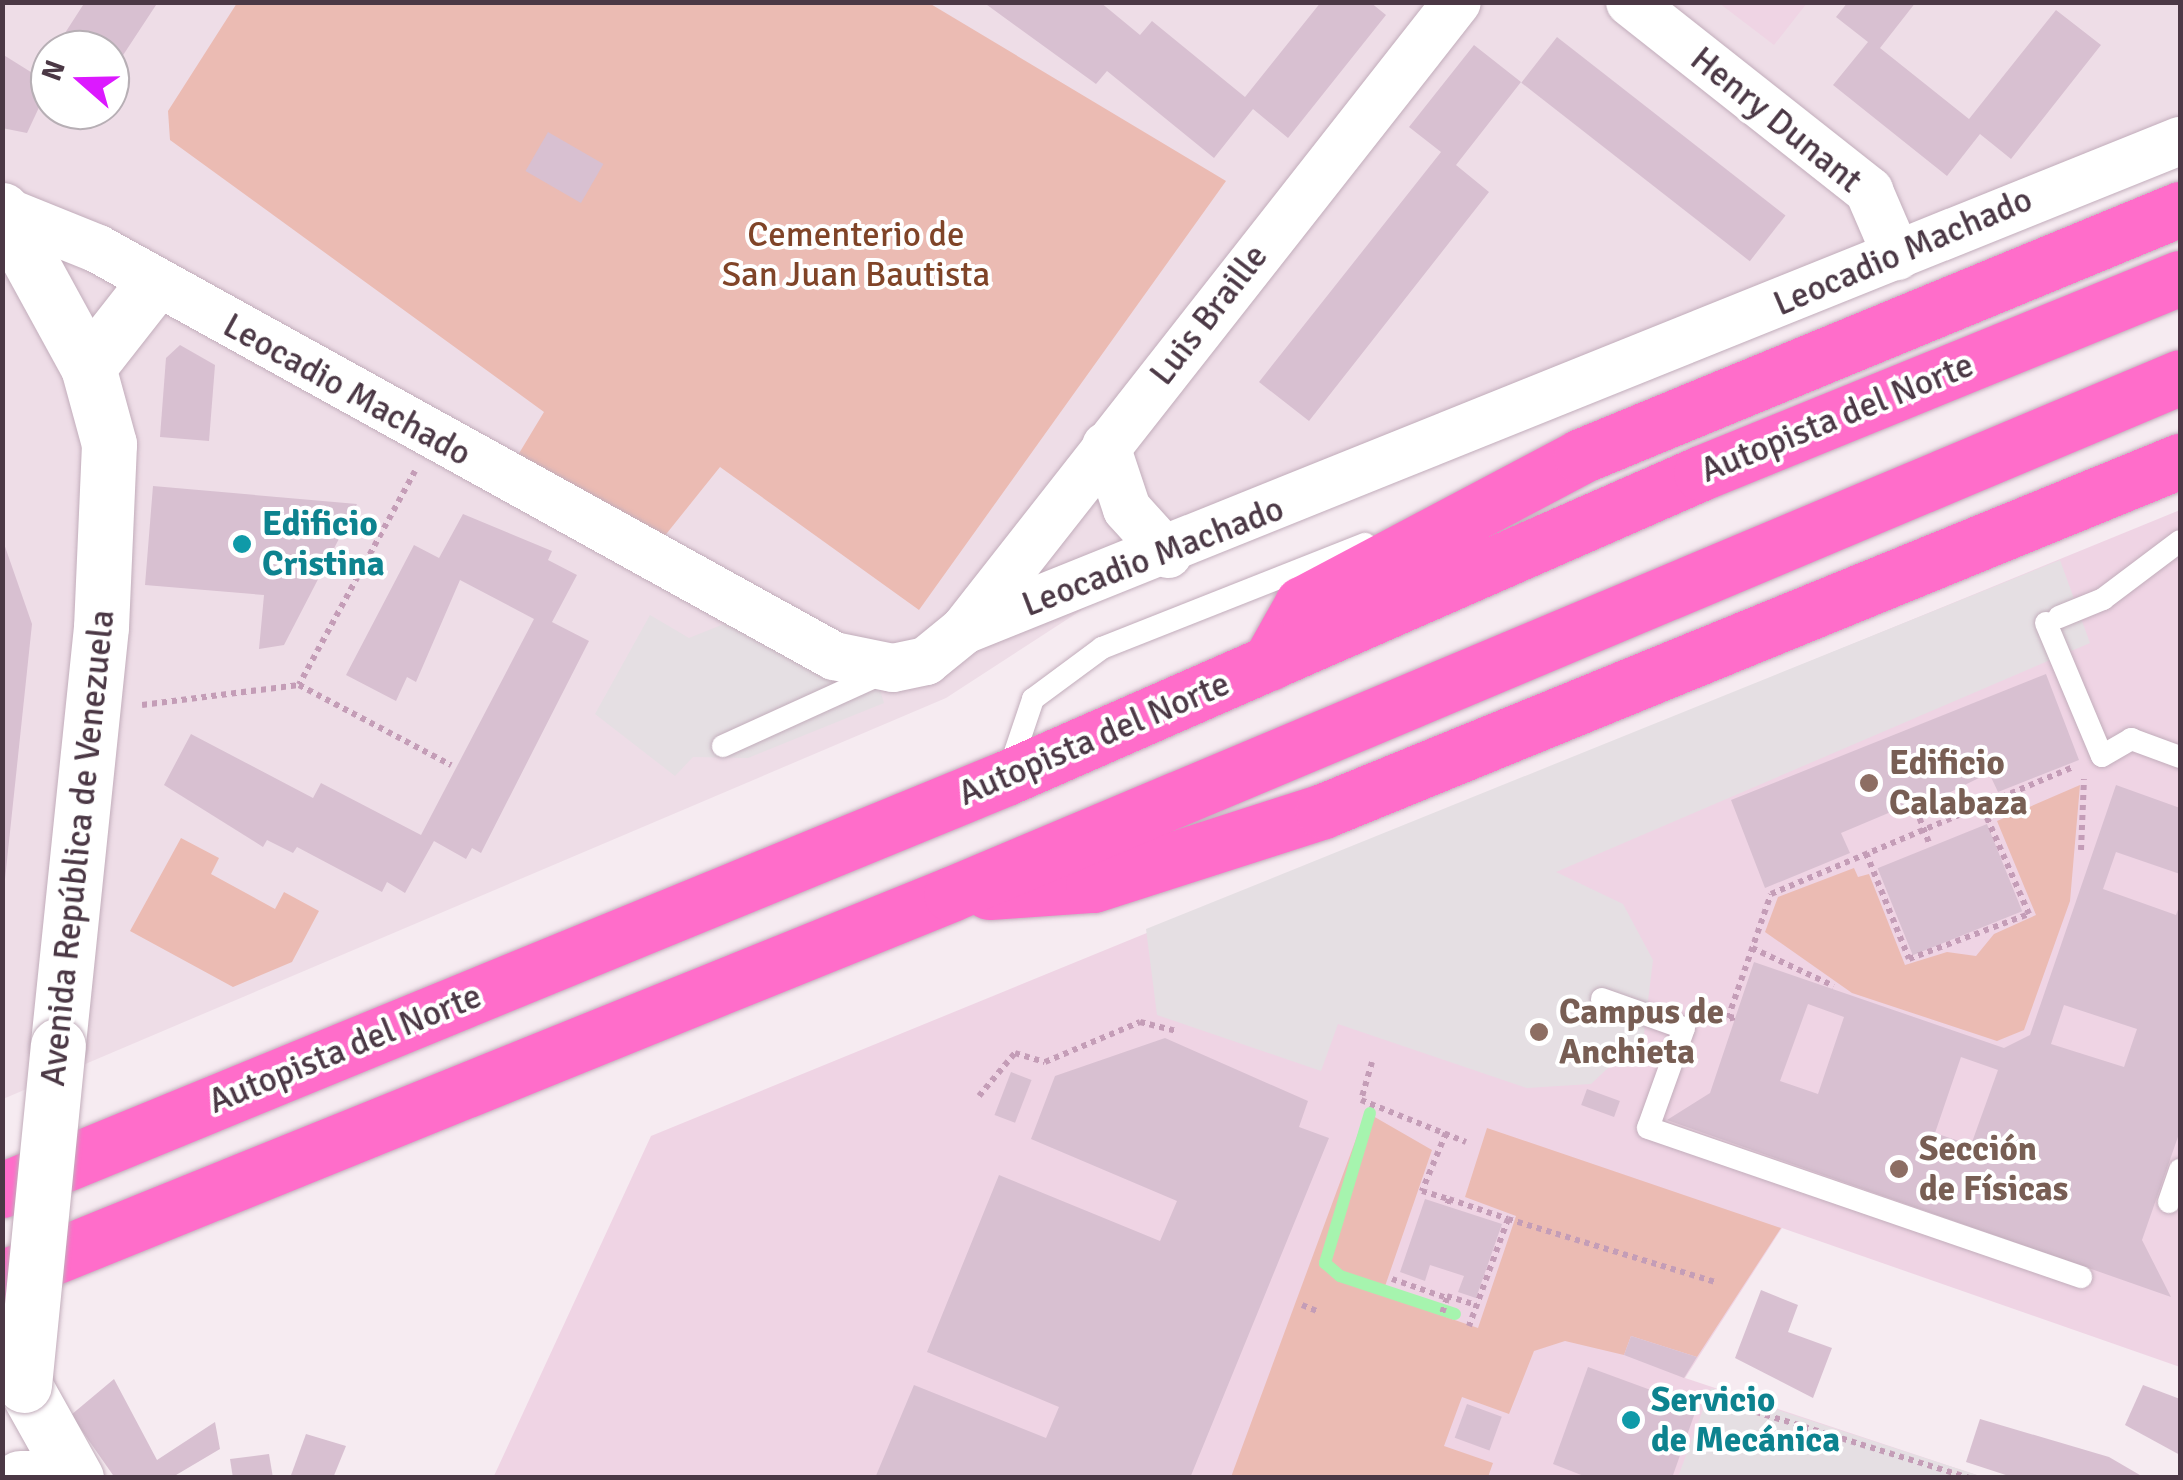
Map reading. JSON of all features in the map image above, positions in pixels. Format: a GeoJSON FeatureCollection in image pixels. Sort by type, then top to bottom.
{"type":"FeatureCollection","features":[{"type":"Feature","properties":{"kind":"highway"},"geometry":{"type":"LineString","coordinates":[[1269,663],[1302,604],[1478,511],[2180,182]]}},
{"type":"Feature","properties":{"kind":"highway"},"geometry":{"type":"LineString","coordinates":[[1777,372],[2180,209]]}},
{"type":"Feature","properties":{"kind":"highway","name":"Autopista del Norte"},"geometry":{"type":"LineString","coordinates":[[2,1190],[1006,778],[2180,278]]}},
{"type":"Feature","properties":{"kind":"highway"},"geometry":{"type":"LineString","coordinates":[[2,1278],[952,894],[2180,377]]}},
{"type":"Feature","properties":{"kind":"highway"},"geometry":{"type":"LineString","coordinates":[[952,894],[1093,886],[1323,812],[2180,460]]}},
{"type":"Feature","properties":{"kind":"street","name":"Luis Braille"},"geometry":{"type":"LineString","coordinates":[[964,630],[1457,2]]}},
{"type":"Feature","properties":{"kind":"street","name":"Henry Dunant"},"geometry":{"type":"LineString","coordinates":[[1630,2],[1869,191],[1897,256]]}},
{"type":"Feature","properties":{"kind":"street","name":"Leocadio Machado"},"geometry":{"type":"LineString","coordinates":[[12,238],[98,249],[157,289],[834,656],[893,668],[926,661],[964,630],[1168,554],[2180,141]]}},
{"type":"Feature","properties":{"kind":"street","name":"Leocadio Machado"},"geometry":{"type":"LineString","coordinates":[[12,238],[157,289]]}},
{"type":"Feature","properties":{"kind":"street","name":"Avenida República de Venezuela"},"geometry":{"type":"LineString","coordinates":[[2,1437],[24,1385],[102,626],[109,444],[88,367],[12,238]]}},
{"type":"Feature","properties":{"kind":"street"},"geometry":{"type":"LineString","coordinates":[[88,367],[157,289]]}},
{"type":"Feature","properties":{"kind":"street"},"geometry":{"type":"LineString","coordinates":[[1106,446],[1127,509],[1168,554]]}},
{"type":"Feature","properties":{"kind":"street"},"geometry":{"type":"LineString","coordinates":[[24,1385],[76,1478]]}},
{"type":"Feature","properties":{"kind":"street"},"geometry":{"type":"LineString","coordinates":[[20,1478],[68,1478]]}},
{"type":"Feature","properties":{"kind":"lane"},"geometry":{"type":"LineString","coordinates":[[1006,778],[1033,700],[1102,648],[1358,546],[1478,511]]}},
{"type":"Feature","properties":{"kind":"lane"},"geometry":{"type":"LineString","coordinates":[[2180,541],[2103,600],[2052,620],[2102,756],[2131,739],[2180,757]]}},
{"type":"Feature","properties":{"kind":"lane"},"geometry":{"type":"LineString","coordinates":[[723,746],[893,668]]}},
{"type":"Feature","properties":{"kind":"lane"},"geometry":{"type":"LineString","coordinates":[[1602,999],[1684,1028],[1648,1128],[2081,1277]]}},
{"type":"Feature","properties":{"kind":"lane"},"geometry":{"type":"LineString","coordinates":[[2169,1202],[2180,1170]]}},
{"type":"Feature","properties":{"kind":"path"},"geometry":{"type":"LineString","coordinates":[[299,685],[418,466]]}},
{"type":"Feature","properties":{"kind":"path"},"geometry":{"type":"LineString","coordinates":[[123,707],[299,685],[451,764]]}},
{"type":"Feature","properties":{"kind":"path"},"geometry":{"type":"LineString","coordinates":[[1728,1018],[1771,894],[2102,756]]}},
{"type":"Feature","properties":{"kind":"path"},"geometry":{"type":"LineString","coordinates":[[2080,850],[2083,795]]}},
{"type":"Feature","properties":{"kind":"path"},"geometry":{"type":"LineString","coordinates":[[1866,854],[1908,960],[2029,914],[1981,804]]}},
{"type":"Feature","properties":{"kind":"path"},"geometry":{"type":"LineString","coordinates":[[1916,809],[1930,845]]}},
{"type":"Feature","properties":{"kind":"path"},"geometry":{"type":"LineString","coordinates":[[1752,948],[1834,986]]}},
{"type":"Feature","properties":{"kind":"path"},"geometry":{"type":"LineString","coordinates":[[979,1096],[1015,1053],[1046,1062],[1140,1022],[1175,1032]]}},
{"type":"Feature","properties":{"kind":"path"},"geometry":{"type":"LineString","coordinates":[[1372,1062],[1361,1100],[1466,1142]]}},
{"type":"Feature","properties":{"kind":"path"},"geometry":{"type":"LineString","coordinates":[[1446,1133],[1422,1191],[1448,1203],[1716,1282]]}},
{"type":"Feature","properties":{"kind":"path"},"geometry":{"type":"LineString","coordinates":[[1469,1326],[1508,1219]]}},
{"type":"Feature","properties":{"kind":"path"},"geometry":{"type":"LineString","coordinates":[[1392,1280],[1476,1305]]}},
{"type":"Feature","properties":{"kind":"path"},"geometry":{"type":"LineString","coordinates":[[1440,1316],[1447,1298]]}},
{"type":"Feature","properties":{"kind":"path"},"geometry":{"type":"LineString","coordinates":[[1302,1305],[1320,1312]]}},
{"type":"Feature","properties":{"kind":"path"},"geometry":{"type":"LineString","coordinates":[[1708,1396],[1970,1478]]}},
{"type":"Feature","properties":{"kind":"shaded area"},"geometry":{"type":"Polygon","coordinates":[[[3,3],[2180,3],[2180,134],[1168,554],[946,698],[3,1099],[3,3]]]}},
{"type":"Feature","properties":{"kind":"shaded area"},"geometry":{"type":"Polygon","coordinates":[[[1719,3],[1807,3],[1774,45],[1719,3]]]}},
{"type":"Feature","properties":{"kind":"shaded area","name":"Campus de Anchieta"},"geometry":{"type":"Polygon","coordinates":[[[2180,510],[2180,1367],[1782,1228],[1685,1378],[1983,1477],[493,1478],[651,1136],[2180,510]]]}},
{"type":"Feature","properties":{"kind":"shaded area"},"geometry":{"type":"Polygon","coordinates":[[[2060,560],[2090,643],[1556,872],[1623,904],[1653,960],[1644,1034],[1591,1084],[1527,1088],[1338,1024],[1321,1071],[1157,1015],[1146,929],[2060,560]]]}},
{"type":"Feature","properties":{"kind":"shaded area"},"geometry":{"type":"Polygon","coordinates":[[[650,615],[689,638],[729,622],[879,687],[884,703],[748,758],[693,757],[675,776],[595,714],[650,615]]]}},
{"type":"Feature","properties":{"kind":"shaded area"},"geometry":{"type":"Polygon","coordinates":[[[1711,1388],[1983,1477],[1678,1477],[1711,1388]]]}},
{"type":"Feature","properties":{"kind":"green space","name":"Cementerio de San Juan Bautista"},"geometry":{"type":"Polygon","coordinates":[[[237,3],[929,3],[1226,181],[919,610],[720,467],[659,543],[515,460],[544,412],[170,140],[168,111],[237,3]]]}},
{"type":"Feature","properties":{"kind":"green space"},"geometry":{"type":"Polygon","coordinates":[[[2080,785],[2070,901],[2024,1030],[1997,1041],[1852,993],[1765,932],[1778,897],[1854,868],[1858,877],[1869,874],[1905,965],[1947,952],[1976,956],[1994,934],[2036,915],[1997,821],[2080,785]]]}},
{"type":"Feature","properties":{"kind":"green space"},"geometry":{"type":"Polygon","coordinates":[[[181,838],[219,858],[211,874],[275,909],[284,892],[319,911],[292,962],[233,987],[130,931],[181,838]]]}},
{"type":"Feature","properties":{"kind":"green space"},"geometry":{"type":"Polygon","coordinates":[[[1366,1112],[1432,1150],[1382,1295],[1478,1328],[1516,1216],[1465,1197],[1487,1128],[1781,1228],[1697,1357],[1631,1336],[1624,1355],[1565,1341],[1534,1351],[1509,1414],[1462,1397],[1444,1446],[1493,1463],[1488,1477],[1231,1477],[1366,1112]]]}},
{"type":"Feature","properties":{"kind":"building"},"geometry":{"type":"Polygon","coordinates":[[[85,2],[158,2],[130,45],[130,30],[67,30],[85,2]]]}},
{"type":"Feature","properties":{"kind":"building"},"geometry":{"type":"Polygon","coordinates":[[[983,2],[1100,2],[1140,35],[1152,21],[1245,97],[1321,2],[1370,2],[1386,15],[1288,138],[1253,109],[1214,158],[1107,71],[1096,84],[983,2]]]}},
{"type":"Feature","properties":{"kind":"building"},"geometry":{"type":"Polygon","coordinates":[[[1848,2],[1916,2],[1880,48],[1969,119],[2056,10],[2101,45],[2011,159],[1980,134],[1947,176],[1833,85],[1868,42],[1836,17],[1848,2]]]}},
{"type":"Feature","properties":{"kind":"building"},"geometry":{"type":"Polygon","coordinates":[[[1557,37],[1786,216],[1750,261],[1521,83],[1557,37]]]}},
{"type":"Feature","properties":{"kind":"building"},"geometry":{"type":"Polygon","coordinates":[[[1474,45],[1521,82],[1456,165],[1489,192],[1309,421],[1259,382],[1441,152],[1409,127],[1474,45]]]}},
{"type":"Feature","properties":{"kind":"building"},"geometry":{"type":"Polygon","coordinates":[[[2,54],[30,72],[30,127],[27,133],[2,128],[2,54]]]}},
{"type":"Feature","properties":{"kind":"building"},"geometry":{"type":"Polygon","coordinates":[[[548,132],[603,164],[581,203],[526,171],[548,132]]]}},
{"type":"Feature","properties":{"kind":"building"},"geometry":{"type":"Polygon","coordinates":[[[180,345],[215,365],[209,441],[160,437],[166,358],[180,345]]]}},
{"type":"Feature","properties":{"kind":"building","name":"Edificio Cristina"},"geometry":{"type":"Polygon","coordinates":[[[153,486],[357,504],[284,645],[259,649],[264,595],[145,585],[153,486]]]}},
{"type":"Feature","properties":{"kind":"building"},"geometry":{"type":"Polygon","coordinates":[[[463,514],[552,551],[548,560],[577,575],[552,622],[589,641],[481,853],[472,848],[466,859],[434,841],[405,893],[387,882],[382,892],[297,847],[293,853],[267,840],[263,847],[164,785],[191,734],[313,798],[321,783],[421,835],[534,619],[460,580],[416,682],[407,677],[396,701],[346,675],[414,545],[439,558],[463,514]]]}},
{"type":"Feature","properties":{"kind":"building"},"geometry":{"type":"Polygon","coordinates":[[[2,538],[32,624],[5,879],[2,879],[2,538]]]}},
{"type":"Feature","properties":{"kind":"building","name":"Edificio Calabaza"},"geometry":{"type":"Polygon","coordinates":[[[2046,674],[2079,760],[1998,792],[1989,773],[1902,816],[1898,809],[1841,833],[1850,853],[1765,888],[1731,800],[2046,674]]]}},
{"type":"Feature","properties":{"kind":"building"},"geometry":{"type":"Polygon","coordinates":[[[2116,785],[2180,808],[2180,874],[2116,852],[2103,889],[2176,915],[2180,904],[2180,1131],[2142,1240],[2171,1297],[1667,1120],[1710,1093],[1754,962],[2004,1048],[2030,1035],[2116,785]],[[1808,1004],[1780,1081],[1818,1094],[1844,1017],[1808,1004]],[[2064,1005],[2051,1044],[2124,1067],[2137,1029],[2064,1005]],[[1961,1057],[1935,1133],[1971,1145],[1998,1070],[1961,1057]]]}},
{"type":"Feature","properties":{"kind":"building","name":"Edificio Calabaza"},"geometry":{"type":"Polygon","coordinates":[[[1987,824],[2022,911],[1913,955],[1878,868],[1987,824]]]}},
{"type":"Feature","properties":{"kind":"building"},"geometry":{"type":"Polygon","coordinates":[[[1165,1038],[1308,1101],[1299,1127],[1329,1138],[1190,1478],[875,1478],[914,1385],[1046,1438],[1059,1407],[927,1352],[999,1175],[1160,1241],[1177,1201],[1031,1139],[1055,1076],[1165,1038]]]}},
{"type":"Feature","properties":{"kind":"building"},"geometry":{"type":"Polygon","coordinates":[[[1011,1072],[1032,1080],[1015,1123],[995,1115],[1011,1072]]]}},
{"type":"Feature","properties":{"kind":"building"},"geometry":{"type":"Polygon","coordinates":[[[1587,1089],[1620,1101],[1614,1117],[1581,1105],[1587,1089]]]}},
{"type":"Feature","properties":{"kind":"building"},"geometry":{"type":"Polygon","coordinates":[[[1425,1199],[1502,1224],[1476,1298],[1458,1292],[1464,1276],[1430,1265],[1425,1281],[1400,1272],[1425,1199]]]}},
{"type":"Feature","properties":{"kind":"building"},"geometry":{"type":"Polygon","coordinates":[[[1761,1290],[1798,1305],[1788,1332],[1832,1348],[1813,1398],[1735,1358],[1761,1290]]]}},
{"type":"Feature","properties":{"kind":"building"},"geometry":{"type":"Polygon","coordinates":[[[1631,1336],[1697,1357],[1684,1378],[1624,1355],[1631,1336]]]}},
{"type":"Feature","properties":{"kind":"building","name":"Servicio de Mecánica"},"geometry":{"type":"Polygon","coordinates":[[[1588,1367],[1697,1407],[1672,1478],[1589,1478],[1553,1464],[1588,1367]]]}},
{"type":"Feature","properties":{"kind":"building"},"geometry":{"type":"Polygon","coordinates":[[[114,1379],[157,1460],[215,1422],[220,1449],[171,1478],[115,1478],[71,1415],[114,1379]]]}},
{"type":"Feature","properties":{"kind":"building"},"geometry":{"type":"Polygon","coordinates":[[[2143,1385],[2180,1399],[2180,1455],[2125,1425],[2143,1385]]]}},
{"type":"Feature","properties":{"kind":"building"},"geometry":{"type":"Polygon","coordinates":[[[1467,1404],[1502,1417],[1489,1450],[1455,1438],[1467,1404]]]}},
{"type":"Feature","properties":{"kind":"building"},"geometry":{"type":"Polygon","coordinates":[[[1980,1419],[2109,1457],[2145,1478],[2015,1478],[1966,1462],[1980,1419]]]}},
{"type":"Feature","properties":{"kind":"building"},"geometry":{"type":"Polygon","coordinates":[[[306,1434],[346,1446],[333,1478],[290,1478],[306,1434]]]}},
{"type":"Feature","properties":{"kind":"building"},"geometry":{"type":"Polygon","coordinates":[[[269,1454],[273,1478],[233,1478],[230,1459],[269,1454]]]}},
{"type":"Feature","properties":{"kind":"waterway"},"geometry":{"type":"LineString","coordinates":[[1370,1113],[1325,1263],[1340,1276],[1455,1314]]}},
{"type":"Feature","properties":{"kind":"place","name":"Edificio Cristina"},"geometry":{"type":"Point","coordinates":[242,544]}},
{"type":"Feature","properties":{"kind":"place","name":"Edificio Calabaza"},"geometry":{"type":"Point","coordinates":[1869,783]}},
{"type":"Feature","properties":{"kind":"place","name":"Campus de Anchieta"},"geometry":{"type":"Point","coordinates":[1539,1032]}},
{"type":"Feature","properties":{"kind":"place","name":"Sección de Físicas"},"geometry":{"type":"Point","coordinates":[1899,1169]}},
{"type":"Feature","properties":{"kind":"place","name":"Servicio de Mecánica"},"geometry":{"type":"Point","coordinates":[1631,1420]}}]}
